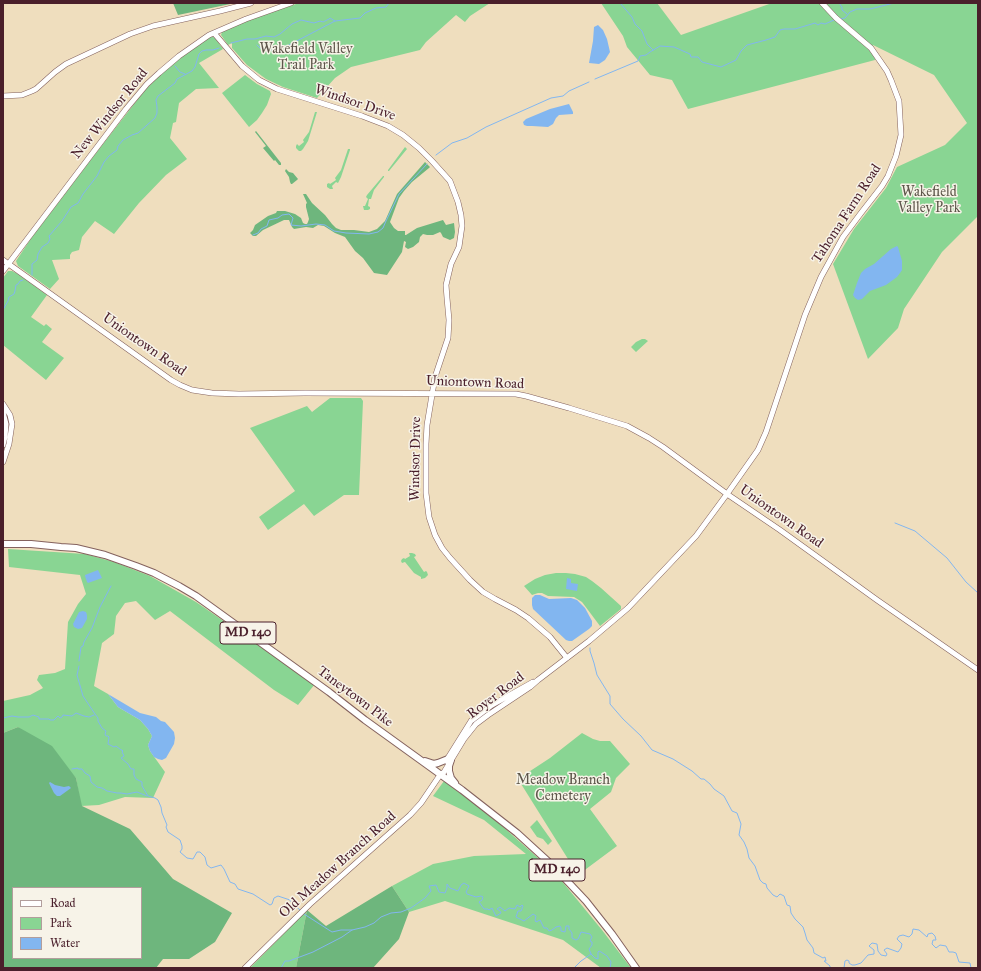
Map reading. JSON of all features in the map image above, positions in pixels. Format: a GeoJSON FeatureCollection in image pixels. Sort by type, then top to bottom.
{"type":"FeatureCollection","features":[{"type":"Feature","properties":{"kind":"highway","name":"Taneytown Pike"},"geometry":{"type":"LineString","coordinates":[[3,544],[46,545],[89,551],[136,566],[168,580],[196,596],[462,790],[517,833],[560,873],[590,906],[636,968]]}},
{"type":"Feature","properties":{"kind":"highway"},"geometry":{"type":"LineString","coordinates":[[415,756],[434,764],[450,759]]}},
{"type":"Feature","properties":{"kind":"highway"},"geometry":{"type":"LineString","coordinates":[[450,759],[449,774],[462,790]]}},
{"type":"Feature","properties":{"kind":"street"},"geometry":{"type":"LineString","coordinates":[[3,96],[22,95],[32,91],[66,64],[137,31],[251,3]]}},
{"type":"Feature","properties":{"kind":"street","name":"New Windsor Road"},"geometry":{"type":"LineString","coordinates":[[3,271],[120,116],[159,73],[178,56],[214,33],[246,19],[291,3]]}},
{"type":"Feature","properties":{"kind":"street","name":"Tahoma Farm Road"},"geometry":{"type":"LineString","coordinates":[[727,494],[758,450],[805,315],[821,277],[844,237],[888,176],[896,156],[901,135],[899,101],[887,71],[871,48],[822,3]]}},
{"type":"Feature","properties":{"kind":"street","name":"Windsor Drive"},"geometry":{"type":"LineString","coordinates":[[214,33],[242,66],[259,80],[277,89],[362,116],[388,126],[403,135],[419,148],[450,182],[460,208],[462,232],[451,264],[446,285],[449,320],[448,338],[438,368],[432,394],[426,434],[426,504],[429,517],[436,539],[450,558],[475,585],[490,596],[528,618],[550,637],[567,658]]}},
{"type":"Feature","properties":{"kind":"street","name":"Uniontown Road"},"geometry":{"type":"LineString","coordinates":[[3,260],[171,380],[192,390],[212,393],[239,394],[516,394],[617,422],[649,438],[978,670]]}},
{"type":"Feature","properties":{"kind":"street"},"geometry":{"type":"LineString","coordinates":[[3,404],[10,415],[12,424],[9,444],[3,462]]}},
{"type":"Feature","properties":{"kind":"street"},"geometry":{"type":"LineString","coordinates":[[3,412],[6,424],[3,445]]}},
{"type":"Feature","properties":{"kind":"street","name":"Royer Road"},"geometry":{"type":"LineString","coordinates":[[440,775],[441,770],[450,759],[471,721],[502,699],[538,680],[603,630],[628,608],[691,541],[727,494]]}},
{"type":"Feature","properties":{"kind":"street","name":"Old Meadow Branch Road"},"geometry":{"type":"LineString","coordinates":[[245,968],[310,904],[410,815],[421,803],[440,775]]}},
{"type":"Feature","properties":{"kind":"green space"},"geometry":{"type":"Polygon","coordinates":[[[173,3],[235,3],[178,15],[173,3]]]}},
{"type":"Feature","properties":{"kind":"green space","name":"Wakefield Valley Trail Park"},"geometry":{"type":"Polygon","coordinates":[[[299,3],[490,3],[470,16],[465,22],[456,15],[426,42],[420,50],[351,67],[335,78],[317,98],[283,87],[266,79],[247,65],[232,48],[232,43],[228,45],[221,35],[222,32],[251,19],[299,3]]]}},
{"type":"Feature","properties":{"kind":"green space","name":"Wakefield Valley Park"},"geometry":{"type":"Polygon","coordinates":[[[601,3],[657,3],[681,35],[772,3],[978,3],[978,216],[942,252],[904,309],[898,328],[868,359],[833,264],[854,229],[886,188],[897,167],[945,145],[967,123],[934,75],[873,45],[875,60],[688,109],[672,80],[650,75],[627,47],[623,36],[601,3]]]}},
{"type":"Feature","properties":{"kind":"green space"},"geometry":{"type":"Polygon","coordinates":[[[210,37],[215,38],[223,49],[199,63],[219,88],[196,89],[179,103],[176,122],[173,123],[170,138],[187,159],[166,175],[139,203],[114,234],[95,221],[82,237],[79,250],[72,252],[70,259],[52,260],[59,279],[50,289],[18,266],[16,261],[32,237],[145,90],[167,68],[210,37]]]}},
{"type":"Feature","properties":{"kind":"green space","name":"Wakefield Valley Trail Park"},"geometry":{"type":"Polygon","coordinates":[[[245,75],[270,91],[271,94],[262,113],[249,127],[222,93],[245,75]]]}},
{"type":"Feature","properties":{"kind":"green space"},"geometry":{"type":"Polygon","coordinates":[[[315,112],[317,112],[308,141],[303,149],[299,151],[296,146],[297,144],[299,146],[304,142],[303,140],[309,132],[315,112]]]}},
{"type":"Feature","properties":{"kind":"green space"},"geometry":{"type":"Polygon","coordinates":[[[256,131],[281,165],[279,165],[275,160],[274,161],[263,148],[266,146],[255,132],[256,131]]]}},
{"type":"Feature","properties":{"kind":"green space"},"geometry":{"type":"Polygon","coordinates":[[[405,147],[407,149],[388,171],[388,170],[405,147]]]}},
{"type":"Feature","properties":{"kind":"green space"},"geometry":{"type":"Polygon","coordinates":[[[348,149],[350,150],[341,177],[338,183],[336,182],[332,186],[333,189],[330,189],[327,187],[327,184],[330,184],[336,180],[335,178],[341,170],[348,149]]]}},
{"type":"Feature","properties":{"kind":"green space"},"geometry":{"type":"Polygon","coordinates":[[[425,162],[430,167],[404,191],[399,198],[390,222],[398,231],[405,231],[406,235],[417,228],[443,220],[446,225],[454,223],[454,238],[450,240],[443,237],[440,232],[433,235],[423,234],[420,237],[419,242],[408,249],[405,247],[406,242],[404,241],[402,252],[387,275],[374,273],[345,237],[324,226],[318,225],[313,228],[306,227],[294,229],[289,220],[284,220],[263,230],[256,236],[253,236],[250,233],[255,225],[277,211],[285,211],[295,214],[301,218],[303,223],[307,224],[309,219],[306,207],[307,203],[303,194],[306,194],[312,203],[336,228],[341,230],[369,232],[377,229],[385,221],[397,194],[425,162]]]}},
{"type":"Feature","properties":{"kind":"green space"},"geometry":{"type":"Polygon","coordinates":[[[286,169],[293,173],[298,179],[292,184],[285,171],[286,169]]]}},
{"type":"Feature","properties":{"kind":"green space"},"geometry":{"type":"Polygon","coordinates":[[[383,176],[384,177],[374,190],[371,199],[369,199],[368,206],[370,209],[364,210],[363,206],[365,206],[368,199],[366,197],[367,195],[383,176]]]}},
{"type":"Feature","properties":{"kind":"green space"},"geometry":{"type":"Polygon","coordinates":[[[8,271],[18,274],[47,295],[31,317],[44,326],[46,324],[52,329],[42,342],[64,358],[46,380],[3,345],[3,278],[8,271]]]}},
{"type":"Feature","properties":{"kind":"green space"},"geometry":{"type":"Polygon","coordinates":[[[642,339],[648,341],[636,352],[631,347],[642,339]]]}},
{"type":"Feature","properties":{"kind":"green space"},"geometry":{"type":"Polygon","coordinates":[[[330,398],[361,398],[363,401],[359,495],[344,495],[314,516],[304,504],[268,530],[259,517],[295,491],[250,428],[307,406],[312,412],[330,398]]]}},
{"type":"Feature","properties":{"kind":"green space"},"geometry":{"type":"Polygon","coordinates":[[[8,549],[85,554],[114,562],[150,576],[196,602],[315,684],[298,705],[274,690],[170,611],[155,620],[136,601],[125,603],[116,616],[114,634],[102,643],[94,686],[108,694],[118,707],[140,720],[148,729],[152,736],[148,745],[150,751],[165,772],[153,798],[125,797],[99,805],[81,806],[76,778],[18,727],[3,733],[3,701],[30,695],[43,688],[37,680],[39,675],[55,673],[65,669],[68,622],[78,604],[86,594],[80,575],[9,567],[8,549]]]}},
{"type":"Feature","properties":{"kind":"green space"},"geometry":{"type":"Polygon","coordinates":[[[409,553],[415,554],[416,556],[414,557],[424,572],[427,572],[428,575],[425,578],[421,579],[421,577],[414,573],[405,562],[402,563],[402,559],[410,556],[409,553]]]}},
{"type":"Feature","properties":{"kind":"green space"},"geometry":{"type":"Polygon","coordinates":[[[556,573],[575,574],[586,577],[621,606],[621,609],[600,626],[582,602],[574,597],[548,596],[542,593],[532,595],[524,586],[535,579],[556,573]]]}},
{"type":"Feature","properties":{"kind":"green space"},"geometry":{"type":"Polygon","coordinates":[[[18,727],[52,746],[76,778],[82,806],[130,829],[173,879],[232,913],[215,942],[189,959],[163,959],[156,968],[3,968],[3,733],[18,727]]]}},
{"type":"Feature","properties":{"kind":"green space","name":"Meadow Branch Cemetery"},"geometry":{"type":"Polygon","coordinates":[[[582,733],[600,741],[610,741],[630,764],[616,778],[611,792],[590,809],[617,846],[578,875],[518,779],[550,758],[582,733]]]}},
{"type":"Feature","properties":{"kind":"green space"},"geometry":{"type":"Polygon","coordinates":[[[444,781],[492,817],[556,874],[631,968],[601,968],[563,940],[445,901],[409,912],[392,886],[433,864],[474,856],[526,854],[484,820],[433,796],[444,781]]]}},
{"type":"Feature","properties":{"kind":"green space"},"geometry":{"type":"Polygon","coordinates":[[[537,820],[552,841],[548,845],[543,839],[537,837],[530,827],[537,820]]]}},
{"type":"Feature","properties":{"kind":"green space"},"geometry":{"type":"Polygon","coordinates":[[[392,886],[409,912],[399,939],[373,968],[296,968],[307,910],[326,926],[392,886]]]}},
{"type":"Feature","properties":{"kind":"green space"},"geometry":{"type":"Polygon","coordinates":[[[307,910],[296,968],[250,968],[307,910]]]}},
{"type":"Feature","properties":{"kind":"water"},"geometry":{"type":"Polygon","coordinates":[[[598,25],[603,30],[607,39],[610,52],[605,60],[599,64],[589,63],[594,27],[598,25]]]}},
{"type":"Feature","properties":{"kind":"water"},"geometry":{"type":"Polygon","coordinates":[[[569,104],[573,114],[559,115],[553,124],[548,127],[524,125],[523,122],[526,119],[550,109],[569,104]]]}},
{"type":"Feature","properties":{"kind":"water"},"geometry":{"type":"Polygon","coordinates":[[[897,246],[902,261],[902,270],[897,277],[886,285],[870,291],[862,299],[858,300],[855,298],[853,295],[861,273],[891,249],[897,246]]]}},
{"type":"Feature","properties":{"kind":"water"},"geometry":{"type":"Polygon","coordinates":[[[98,570],[102,578],[88,583],[85,575],[98,570]]]}},
{"type":"Feature","properties":{"kind":"water"},"geometry":{"type":"Polygon","coordinates":[[[567,578],[571,579],[571,583],[578,584],[577,591],[566,589],[567,578]]]}},
{"type":"Feature","properties":{"kind":"water"},"geometry":{"type":"Polygon","coordinates":[[[535,595],[540,595],[549,599],[571,598],[577,600],[585,608],[592,621],[592,626],[572,641],[566,640],[533,609],[532,598],[535,595]]]}},
{"type":"Feature","properties":{"kind":"water"},"geometry":{"type":"Polygon","coordinates":[[[79,612],[86,612],[87,619],[82,628],[78,629],[74,627],[73,624],[79,612]]]}},
{"type":"Feature","properties":{"kind":"water"},"geometry":{"type":"Polygon","coordinates":[[[108,694],[140,713],[156,717],[165,722],[174,732],[175,738],[174,744],[166,758],[162,760],[154,757],[148,745],[152,736],[148,729],[140,720],[118,707],[108,694]]]}},
{"type":"Feature","properties":{"kind":"water"},"geometry":{"type":"Polygon","coordinates":[[[50,782],[55,785],[64,787],[69,786],[71,788],[60,796],[57,796],[49,783],[50,782]]]}},
{"type":"Feature","properties":{"kind":"waterway"},"geometry":{"type":"LineString","coordinates":[[257,45],[262,50],[267,51],[278,49],[289,45],[335,21],[360,18],[365,13],[376,8],[386,7],[389,3]]}},
{"type":"Feature","properties":{"kind":"waterway"},"geometry":{"type":"LineString","coordinates":[[620,3],[642,31],[647,44],[653,50]]}},
{"type":"Feature","properties":{"kind":"waterway"},"geometry":{"type":"LineString","coordinates":[[839,3],[842,10],[847,14]]}},
{"type":"Feature","properties":{"kind":"waterway"},"geometry":{"type":"LineString","coordinates":[[839,19],[845,18],[850,12],[857,9],[870,9],[894,3]]}},
{"type":"Feature","properties":{"kind":"waterway"},"geometry":{"type":"LineString","coordinates":[[231,43],[266,36],[274,37],[292,24],[301,20],[314,23],[320,21],[323,22],[330,18],[335,21]]}},
{"type":"Feature","properties":{"kind":"waterway"},"geometry":{"type":"LineString","coordinates":[[595,79],[638,61],[640,56],[646,55],[660,46],[674,47],[690,54],[691,57],[698,57],[702,62],[721,67],[736,60],[741,51],[747,45],[775,37],[780,30],[795,29],[815,23],[818,25],[821,23],[825,24],[834,20]]}},
{"type":"Feature","properties":{"kind":"waterway"},"geometry":{"type":"LineString","coordinates":[[32,275],[32,264],[37,260],[38,254],[42,247],[48,243],[50,239],[49,236],[62,221],[71,207],[78,203],[97,176],[104,162],[117,150],[118,146],[123,140],[138,133],[155,118],[157,113],[156,100],[158,96],[175,83],[177,79],[192,71],[195,67],[199,54],[202,51],[219,48]]}},
{"type":"Feature","properties":{"kind":"waterway"},"geometry":{"type":"LineString","coordinates":[[175,66],[180,72],[185,74]]}},
{"type":"Feature","properties":{"kind":"waterway"},"geometry":{"type":"LineString","coordinates":[[436,155],[452,143],[467,138],[486,127],[551,98],[563,96],[569,91],[589,82]]}},
{"type":"Feature","properties":{"kind":"waterway"},"geometry":{"type":"LineString","coordinates":[[253,235],[267,226],[269,220],[289,214],[293,218],[291,225],[325,225],[334,231],[346,233],[369,234],[378,232],[383,228],[399,194],[427,164]]}},
{"type":"Feature","properties":{"kind":"waterway"},"geometry":{"type":"LineString","coordinates":[[3,310],[9,297],[14,294],[16,285],[23,280]]}},
{"type":"Feature","properties":{"kind":"waterway"},"geometry":{"type":"LineString","coordinates":[[895,523],[915,531],[947,558],[966,582],[978,593]]}},
{"type":"Feature","properties":{"kind":"waterway"},"geometry":{"type":"LineString","coordinates":[[79,661],[81,647],[83,646],[92,628],[100,607],[111,586]]}},
{"type":"Feature","properties":{"kind":"waterway"},"geometry":{"type":"LineString","coordinates":[[590,648],[597,675],[610,696],[610,704],[623,719],[641,736],[652,750],[673,759],[692,771],[701,779],[704,779],[724,796],[732,811],[737,813],[741,824],[739,835],[744,842],[749,858],[755,866],[760,880],[766,884],[767,888],[773,895],[777,897],[780,894],[784,896],[787,905],[790,906],[791,913],[803,927],[807,940],[813,948],[814,953],[823,958],[825,957],[826,961],[824,961],[830,966],[830,968]]}},
{"type":"Feature","properties":{"kind":"waterway"},"geometry":{"type":"LineString","coordinates":[[79,666],[77,675],[83,696],[98,718],[102,728],[106,731],[105,734],[109,737],[108,744],[114,747],[116,746],[123,751],[124,756],[121,758],[131,769],[134,769],[136,779],[142,782],[142,786],[148,796],[158,800],[168,832],[180,840],[182,846],[180,852],[187,858],[193,859],[197,852],[200,852],[205,857],[207,865],[211,868],[221,865],[230,882],[235,884],[238,889],[253,894],[270,905],[272,904],[274,898],[278,896],[290,900],[300,910]]}},
{"type":"Feature","properties":{"kind":"waterway"},"geometry":{"type":"LineString","coordinates":[[3,718],[12,716],[29,717],[33,715],[39,717],[39,719],[54,720],[58,716],[60,718],[63,715],[72,716],[76,713],[89,717],[94,715]]}},
{"type":"Feature","properties":{"kind":"waterway"},"geometry":{"type":"LineString","coordinates":[[72,769],[82,769],[90,776],[91,782],[97,787],[107,791],[127,794],[137,792],[147,796]]}},
{"type":"Feature","properties":{"kind":"waterway"},"geometry":{"type":"LineString","coordinates":[[281,968],[285,961],[289,961],[313,952],[352,930],[365,927],[374,923],[381,917],[391,913],[401,912],[411,908],[425,898],[431,891],[429,886],[436,885],[439,892],[445,893],[447,884],[450,888],[458,891],[464,883],[469,886],[466,892],[467,894],[476,897],[483,897],[479,902],[484,909],[489,910],[492,908],[496,916],[501,913],[497,909],[500,907],[505,911],[509,908],[515,909],[517,905],[520,907],[522,905],[521,911],[518,911],[516,917],[524,921],[533,914],[536,916],[536,922],[540,920],[544,928],[547,928],[549,931],[560,926],[561,931],[565,932],[566,926],[569,926],[572,933],[572,938],[576,940],[581,932],[590,934],[592,937],[590,941],[592,942],[592,945],[589,949],[591,954],[598,959],[599,951],[607,956],[611,962],[610,968]]}},
{"type":"Feature","properties":{"kind":"waterway"},"geometry":{"type":"LineString","coordinates":[[304,914],[332,932],[352,930]]}},
{"type":"Feature","properties":{"kind":"waterway"},"geometry":{"type":"LineString","coordinates":[[844,968],[845,961],[847,960],[852,965],[855,965],[861,963],[868,955],[874,954],[874,950],[869,946],[872,943],[877,944],[878,951],[881,955],[886,956],[887,954],[884,950],[887,948],[898,952],[902,944],[897,939],[899,936],[903,935],[909,937],[912,934],[913,929],[919,930],[927,937],[928,934],[932,933],[936,940],[933,940],[932,944],[936,948],[940,945],[946,946],[949,952],[956,953],[959,962],[970,963],[971,968]]}},
{"type":"Feature","properties":{"kind":"waterway"},"geometry":{"type":"LineString","coordinates":[[574,968],[591,954]]}}]}
